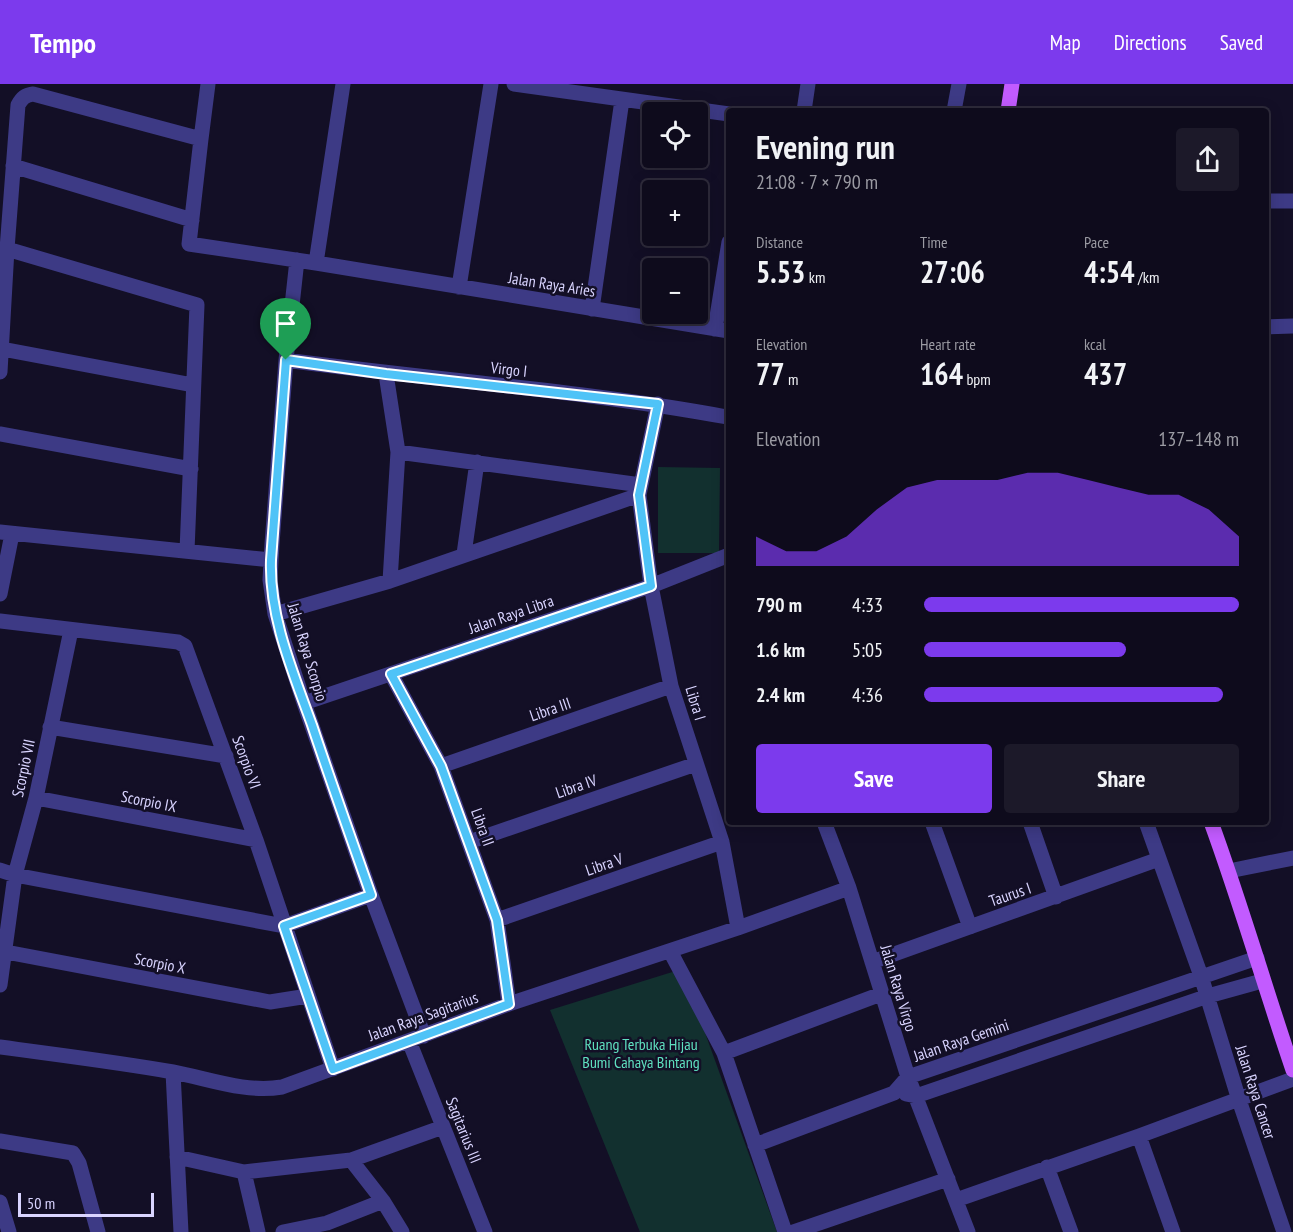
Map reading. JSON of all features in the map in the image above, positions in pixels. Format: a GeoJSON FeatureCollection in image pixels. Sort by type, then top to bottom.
{"type":"FeatureCollection","features":[{"type":"Feature","properties":{"kind":"main road"},"geometry":{"type":"LineString","coordinates":[[1008,108],[1012,84]]}},
{"type":"Feature","properties":{"kind":"main road"},"geometry":{"type":"LineString","coordinates":[[1212,825],[1293,1070]]}},
{"type":"Feature","properties":{"kind":"street"},"geometry":{"type":"LineString","coordinates":[[13,166],[192,220],[208,84]]}},
{"type":"Feature","properties":{"kind":"street"},"geometry":{"type":"LineString","coordinates":[[316,262],[343,84]]}},
{"type":"Feature","properties":{"kind":"street"},"geometry":{"type":"LineString","coordinates":[[459,287],[491,84]]}},
{"type":"Feature","properties":{"kind":"street"},"geometry":{"type":"LineString","coordinates":[[514,84],[553,87],[622,100],[726,114]]}},
{"type":"Feature","properties":{"kind":"street"},"geometry":{"type":"LineString","coordinates":[[804,108],[808,84]]}},
{"type":"Feature","properties":{"kind":"street"},"geometry":{"type":"LineString","coordinates":[[954,108],[958,84]]}},
{"type":"Feature","properties":{"kind":"street"},"geometry":{"type":"LineString","coordinates":[[0,372],[18,105],[26,95],[33,94],[201,139]]}},
{"type":"Feature","properties":{"kind":"street"},"geometry":{"type":"LineString","coordinates":[[592,309],[622,100]]}},
{"type":"Feature","properties":{"kind":"street"},"geometry":{"type":"LineString","coordinates":[[1269,201],[1293,201]]}},
{"type":"Feature","properties":{"kind":"street","name":"Jalan Raya Aries"},"geometry":{"type":"LineString","coordinates":[[192,220],[189,244],[316,262],[722,330]]}},
{"type":"Feature","properties":{"kind":"street"},"geometry":{"type":"LineString","coordinates":[[7,249],[197,305],[188,551]]}},
{"type":"Feature","properties":{"kind":"street","name":"Jalan Raya Scorpio"},"geometry":{"type":"LineString","coordinates":[[297,260],[286,360],[271,560],[270,580],[275,614],[371,895],[424,1036]]}},
{"type":"Feature","properties":{"kind":"street"},"geometry":{"type":"LineString","coordinates":[[722,330],[726,280]]}},
{"type":"Feature","properties":{"kind":"street"},"geometry":{"type":"LineString","coordinates":[[1269,327],[1293,326]]}},
{"type":"Feature","properties":{"kind":"street"},"geometry":{"type":"LineString","coordinates":[[2,349],[193,385]]}},
{"type":"Feature","properties":{"kind":"street","name":"Virgo I"},"geometry":{"type":"LineString","coordinates":[[286,360],[386,374],[658,404],[726,416]]}},
{"type":"Feature","properties":{"kind":"street"},"geometry":{"type":"LineString","coordinates":[[386,374],[398,452],[390,581]]}},
{"type":"Feature","properties":{"kind":"street"},"geometry":{"type":"LineString","coordinates":[[640,490],[658,404]]}},
{"type":"Feature","properties":{"kind":"street"},"geometry":{"type":"LineString","coordinates":[[0,434],[191,469]]}},
{"type":"Feature","properties":{"kind":"street"},"geometry":{"type":"LineString","coordinates":[[398,452],[477,462],[640,490]]}},
{"type":"Feature","properties":{"kind":"street"},"geometry":{"type":"LineString","coordinates":[[464,554],[477,462]]}},
{"type":"Feature","properties":{"kind":"street"},"geometry":{"type":"LineString","coordinates":[[275,614],[390,581],[640,490]]}},
{"type":"Feature","properties":{"kind":"street","name":"Libra I"},"geometry":{"type":"LineString","coordinates":[[640,490],[651,586],[671,686],[722,842],[738,928]]}},
{"type":"Feature","properties":{"kind":"street"},"geometry":{"type":"LineString","coordinates":[[0,594],[6,533],[271,560]]}},
{"type":"Feature","properties":{"kind":"street","name":"Jalan Raya Libra"},"geometry":{"type":"LineString","coordinates":[[304,703],[651,586],[726,556]]}},
{"type":"Feature","properties":{"kind":"street","name":"Scorpio VI"},"geometry":{"type":"LineString","coordinates":[[0,621],[178,642],[185,646],[256,840],[333,1069]]}},
{"type":"Feature","properties":{"kind":"street","name":"Scorpio VII"},"geometry":{"type":"LineString","coordinates":[[0,985],[6,952],[7,872],[36,798],[71,630]]}},
{"type":"Feature","properties":{"kind":"street","name":"Libra II"},"geometry":{"type":"LineString","coordinates":[[391,674],[441,766],[497,920],[509,1004]]}},
{"type":"Feature","properties":{"kind":"street","name":"Libra III"},"geometry":{"type":"LineString","coordinates":[[441,766],[671,686]]}},
{"type":"Feature","properties":{"kind":"street"},"geometry":{"type":"LineString","coordinates":[[50,727],[226,756]]}},
{"type":"Feature","properties":{"kind":"street","name":"Libra IV"},"geometry":{"type":"LineString","coordinates":[[469,842],[696,764]]}},
{"type":"Feature","properties":{"kind":"street","name":"Scorpio IX"},"geometry":{"type":"LineString","coordinates":[[36,798],[256,840]]}},
{"type":"Feature","properties":{"kind":"street","name":"Jalan Raya Virgo"},"geometry":{"type":"LineString","coordinates":[[825,825],[849,888],[909,1077],[968,1232]]}},
{"type":"Feature","properties":{"kind":"street"},"geometry":{"type":"LineString","coordinates":[[933,825],[970,927]]}},
{"type":"Feature","properties":{"kind":"street"},"geometry":{"type":"LineString","coordinates":[[1031,825],[1056,897]]}},
{"type":"Feature","properties":{"kind":"street","name":"Jalan Raya Cancer"},"geometry":{"type":"LineString","coordinates":[[1147,825],[1208,996],[1239,1100],[1284,1232]]}},
{"type":"Feature","properties":{"kind":"street","name":"Libra V"},"geometry":{"type":"LineString","coordinates":[[497,920],[722,842]]}},
{"type":"Feature","properties":{"kind":"street","name":"Taurus I"},"geometry":{"type":"LineString","coordinates":[[872,962],[1159,858]]}},
{"type":"Feature","properties":{"kind":"street"},"geometry":{"type":"LineString","coordinates":[[1229,871],[1293,858]]}},
{"type":"Feature","properties":{"kind":"street"},"geometry":{"type":"LineString","coordinates":[[7,872],[284,926],[371,895]]}},
{"type":"Feature","properties":{"kind":"street","name":"Jalan Raya Sagitarius"},"geometry":{"type":"LineString","coordinates":[[0,1047],[173,1072],[250,1089],[266,1090],[282,1087],[509,1004],[738,928],[849,888]]}},
{"type":"Feature","properties":{"kind":"street"},"geometry":{"type":"LineString","coordinates":[[670,951],[724,1053],[785,1232]]}},
{"type":"Feature","properties":{"kind":"street","name":"Scorpio X"},"geometry":{"type":"LineString","coordinates":[[6,952],[270,1002],[308,996]]}},
{"type":"Feature","properties":{"kind":"street","name":"Jalan Raya Gemini"},"geometry":{"type":"LineString","coordinates":[[894,1093],[909,1077],[1257,958]]}},
{"type":"Feature","properties":{"kind":"street"},"geometry":{"type":"LineString","coordinates":[[755,1145],[894,1093],[916,1096],[1208,996],[1262,981]]}},
{"type":"Feature","properties":{"kind":"street"},"geometry":{"type":"LineString","coordinates":[[724,1053],[881,994]]}},
{"type":"Feature","properties":{"kind":"street","name":"Sagitarius III"},"geometry":{"type":"LineString","coordinates":[[409,1041],[485,1232]]}},
{"type":"Feature","properties":{"kind":"street"},"geometry":{"type":"LineString","coordinates":[[173,1072],[181,1232]]}},
{"type":"Feature","properties":{"kind":"street"},"geometry":{"type":"LineString","coordinates":[[956,1200],[1293,1079]]}},
{"type":"Feature","properties":{"kind":"street"},"geometry":{"type":"LineString","coordinates":[[177,1157],[244,1172],[351,1160],[443,1127]]}},
{"type":"Feature","properties":{"kind":"street"},"geometry":{"type":"LineString","coordinates":[[1139,1136],[1173,1232]]}},
{"type":"Feature","properties":{"kind":"street"},"geometry":{"type":"LineString","coordinates":[[0,1142],[73,1153],[79,1163],[98,1232]]}},
{"type":"Feature","properties":{"kind":"street"},"geometry":{"type":"LineString","coordinates":[[351,1160],[383,1202],[402,1232]]}},
{"type":"Feature","properties":{"kind":"street"},"geometry":{"type":"LineString","coordinates":[[1047,1167],[1071,1232]]}},
{"type":"Feature","properties":{"kind":"street"},"geometry":{"type":"LineString","coordinates":[[244,1172],[258,1232]]}},
{"type":"Feature","properties":{"kind":"street"},"geometry":{"type":"LineString","coordinates":[[793,1232],[948,1179]]}},
{"type":"Feature","properties":{"kind":"street"},"geometry":{"type":"LineString","coordinates":[[0,1202],[9,1232]]}},
{"type":"Feature","properties":{"kind":"street"},"geometry":{"type":"LineString","coordinates":[[283,1232],[327,1223],[383,1202]]}},
{"type":"Feature","properties":{"kind":"green space"},"geometry":{"type":"Polygon","coordinates":[[[658,467],[720,468],[719,553],[658,553],[658,467]]]}},
{"type":"Feature","properties":{"kind":"green space","name":"Ruang Terbuka Hijau Bumi Cahaya Bintang"},"geometry":{"type":"Polygon","coordinates":[[[682,969],[777,1232],[640,1232],[550,1010],[682,969]]]}},
{"type":"Feature","properties":{"kind":"route"},"geometry":{"type":"LineString","coordinates":[[286,360],[386,374],[658,404],[639,495],[651,586],[391,674],[441,766],[497,920],[509,1004],[333,1069],[284,926],[371,895],[275,614],[270,580],[286,360]]}}]}
